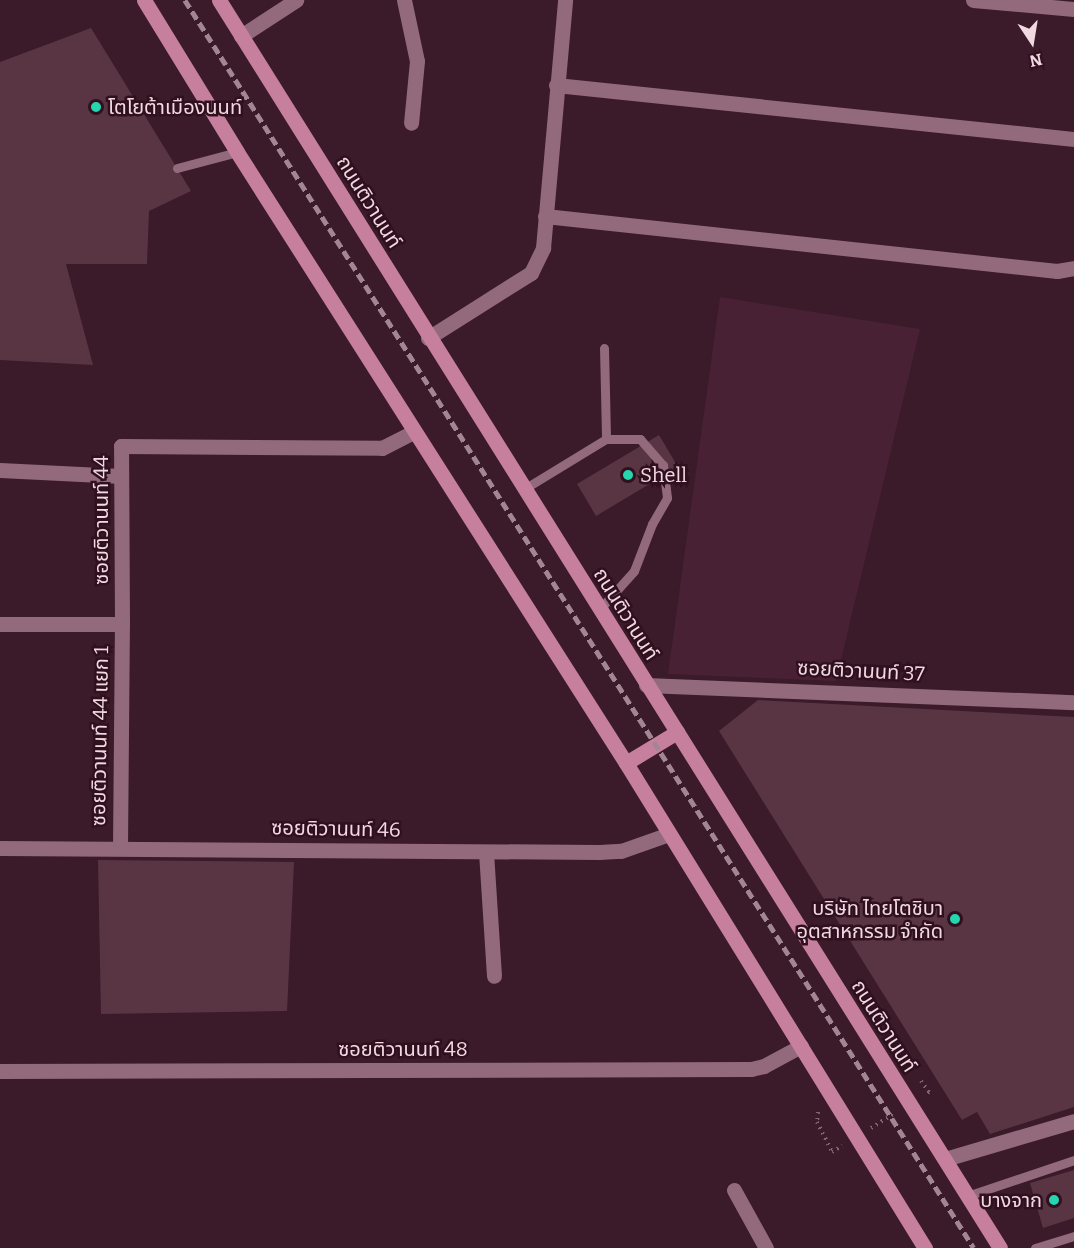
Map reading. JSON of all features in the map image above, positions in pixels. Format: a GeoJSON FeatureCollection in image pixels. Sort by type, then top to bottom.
{"type":"FeatureCollection","features":[{"type":"Feature","properties":{"kind":"main road"},"geometry":{"type":"LineString","coordinates":[[144,0],[237,153],[626,763],[926,1248]]}},
{"type":"Feature","properties":{"kind":"main road","name":"ถนนติวานนท์"},"geometry":{"type":"LineString","coordinates":[[219,0],[428,338],[1000,1248]]}},
{"type":"Feature","properties":{"kind":"main road"},"geometry":{"type":"LineString","coordinates":[[626,763],[677,732]]}},
{"type":"Feature","properties":{"kind":"street"},"geometry":{"type":"LineString","coordinates":[[241,36],[296,0]]}},
{"type":"Feature","properties":{"kind":"street"},"geometry":{"type":"LineString","coordinates":[[404,0],[417,61],[411,123]]}},
{"type":"Feature","properties":{"kind":"street"},"geometry":{"type":"LineString","coordinates":[[428,338],[531,273],[543,248],[565,0]]}},
{"type":"Feature","properties":{"kind":"street"},"geometry":{"type":"LineString","coordinates":[[973,0],[1074,9]]}},
{"type":"Feature","properties":{"kind":"street"},"geometry":{"type":"LineString","coordinates":[[556,85],[1074,139]]}},
{"type":"Feature","properties":{"kind":"street"},"geometry":{"type":"LineString","coordinates":[[545,216],[1058,271],[1074,268]]}},
{"type":"Feature","properties":{"kind":"street","name":"ซอยติวานนท์ 44"},"geometry":{"type":"LineString","coordinates":[[122,624],[121,446],[382,448],[414,432]]}},
{"type":"Feature","properties":{"kind":"street"},"geometry":{"type":"LineString","coordinates":[[0,470],[121,476]]}},
{"type":"Feature","properties":{"kind":"street"},"geometry":{"type":"LineString","coordinates":[[0,624],[122,624]]}},
{"type":"Feature","properties":{"kind":"street","name":"ซอยติวานนท์ 44 แยก 1"},"geometry":{"type":"LineString","coordinates":[[120,848],[122,624]]}},
{"type":"Feature","properties":{"kind":"street","name":"ซอยติวานนท์ 37"},"geometry":{"type":"LineString","coordinates":[[646,685],[1074,702]]}},
{"type":"Feature","properties":{"kind":"street","name":"ซอยติวานนท์ 46"},"geometry":{"type":"LineString","coordinates":[[0,848],[621,851],[669,834]]}},
{"type":"Feature","properties":{"kind":"street"},"geometry":{"type":"LineString","coordinates":[[486,852],[494,976]]}},
{"type":"Feature","properties":{"kind":"street","name":"ซอยติวานนท์ 48"},"geometry":{"type":"LineString","coordinates":[[0,1071],[751,1069],[764,1066],[801,1046]]}},
{"type":"Feature","properties":{"kind":"street"},"geometry":{"type":"LineString","coordinates":[[945,1159],[1074,1121]]}},
{"type":"Feature","properties":{"kind":"street"},"geometry":{"type":"LineString","coordinates":[[734,1190],[766,1248]]}},
{"type":"Feature","properties":{"kind":"lane"},"geometry":{"type":"LineString","coordinates":[[177,168],[237,153]]}},
{"type":"Feature","properties":{"kind":"lane"},"geometry":{"type":"LineString","coordinates":[[604,348],[606,439]]}},
{"type":"Feature","properties":{"kind":"lane"},"geometry":{"type":"LineString","coordinates":[[524,489],[606,439],[640,440],[663,465],[667,498],[634,571],[599,610]]}},
{"type":"Feature","properties":{"kind":"lane"},"geometry":{"type":"LineString","coordinates":[[967,1196],[1074,1160]]}},
{"type":"Feature","properties":{"kind":"lane"},"geometry":{"type":"LineString","coordinates":[[1035,1248],[1074,1236]]}},
{"type":"Feature","properties":{"kind":"path"},"geometry":{"type":"LineString","coordinates":[[919,1098],[929,1092]]}},
{"type":"Feature","properties":{"kind":"path"},"geometry":{"type":"LineString","coordinates":[[861,1134],[900,1110]]}},
{"type":"Feature","properties":{"kind":"path"},"geometry":{"type":"LineString","coordinates":[[832,1152],[851,1140]]}},
{"type":"Feature","properties":{"kind":"shaded area"},"geometry":{"type":"Polygon","coordinates":[[[720,297],[920,329],[836,681],[668,674],[720,297]]]}},
{"type":"Feature","properties":{"kind":"building"},"geometry":{"type":"Polygon","coordinates":[[[91,28],[191,191],[149,211],[147,264],[66,264],[93,365],[0,360],[0,62],[91,28]]]}},
{"type":"Feature","properties":{"kind":"building","name":"Shell"},"geometry":{"type":"Polygon","coordinates":[[[659,435],[678,467],[596,516],[577,484],[659,435]]]}},
{"type":"Feature","properties":{"kind":"building","name":"บริษัท ไทยโตชิบา อุตสาหกรรม จำกัด"},"geometry":{"type":"Polygon","coordinates":[[[758,700],[1074,717],[1074,1107],[990,1134],[977,1112],[962,1120],[719,731],[758,700]]]}},
{"type":"Feature","properties":{"kind":"building"},"geometry":{"type":"Polygon","coordinates":[[[98,860],[294,862],[287,1011],[101,1014],[98,860]]]}},
{"type":"Feature","properties":{"kind":"building","name":"บางจาก"},"geometry":{"type":"Polygon","coordinates":[[[1074,1170],[1074,1218],[1043,1228],[1030,1183],[1074,1170]]]}},
{"type":"Feature","properties":{"kind":"railway"},"geometry":{"type":"LineString","coordinates":[[185,0],[974,1248]]}},
{"type":"Feature","properties":{"kind":"place","name":"โตโยต้าเมืองนนท์"},"geometry":{"type":"Point","coordinates":[96,107]}},
{"type":"Feature","properties":{"kind":"place","name":"Shell"},"geometry":{"type":"Point","coordinates":[628,475]}},
{"type":"Feature","properties":{"kind":"place","name":"บริษัท ไทยโตชิบา อุตสาหกรรม จำกัด"},"geometry":{"type":"Point","coordinates":[955,919]}},
{"type":"Feature","properties":{"kind":"place","name":"บางจาก"},"geometry":{"type":"Point","coordinates":[1054,1200]}}]}
